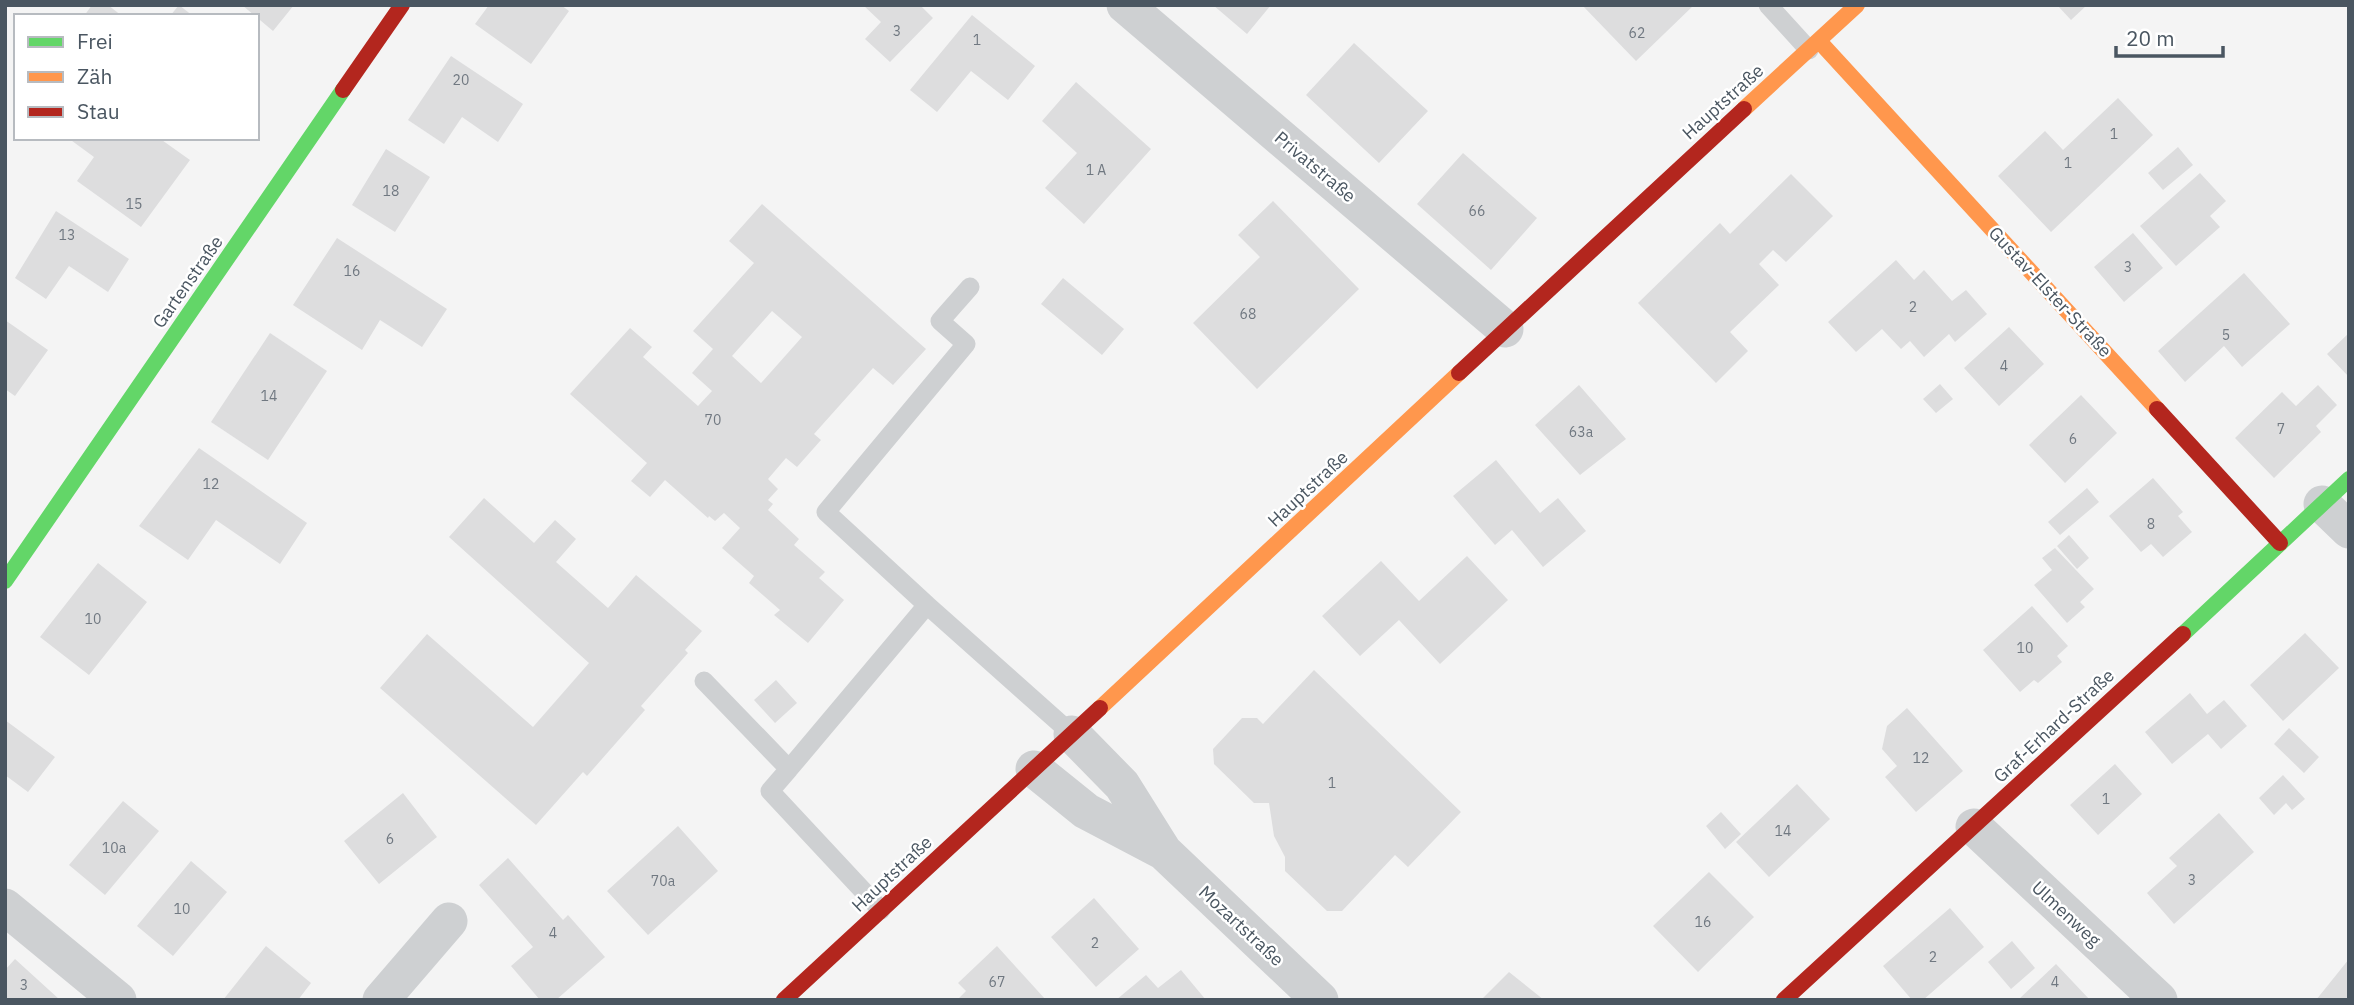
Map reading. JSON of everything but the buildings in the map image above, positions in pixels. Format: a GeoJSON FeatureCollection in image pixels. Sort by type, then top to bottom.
{"type":"FeatureCollection","features":[{"type":"Feature","properties":{"kind":"street","name":"Gartenstraße"},"geometry":{"type":"LineString","coordinates":[[5,581],[402,5]]}},
{"type":"Feature","properties":{"kind":"street","name":"Privatstraße"},"geometry":{"type":"LineString","coordinates":[[1125,5],[1505,328]]}},
{"type":"Feature","properties":{"kind":"street","name":"Hauptstraße"},"geometry":{"type":"LineString","coordinates":[[784,1000],[1322,502],[1505,328],[1857,5]]}},
{"type":"Feature","properties":{"kind":"street","name":"Gustav-Elster-Straße"},"geometry":{"type":"LineString","coordinates":[[1814,45],[2280,543]]}},
{"type":"Feature","properties":{"kind":"street","name":"Graf-Erhard-Straße"},"geometry":{"type":"LineString","coordinates":[[1784,1000],[2349,479]]}},
{"type":"Feature","properties":{"kind":"street"},"geometry":{"type":"LineString","coordinates":[[2322,504],[2349,530]]}},
{"type":"Feature","properties":{"kind":"street","name":"Mozartstraße"},"geometry":{"type":"LineString","coordinates":[[1072,734],[1122,785],[1164,852],[1320,1000]]}},
{"type":"Feature","properties":{"kind":"street","name":"Mozartstraße"},"geometry":{"type":"LineString","coordinates":[[1034,769],[1086,811],[1164,852]]}},
{"type":"Feature","properties":{"kind":"street","name":"Ulmenweg"},"geometry":{"type":"LineString","coordinates":[[1974,827],[2159,1000]]}},
{"type":"Feature","properties":{"kind":"street"},"geometry":{"type":"LineString","coordinates":[[5,907],[118,1000]]}},
{"type":"Feature","properties":{"kind":"street"},"geometry":{"type":"LineString","coordinates":[[381,1000],[449,921]]}},
{"type":"Feature","properties":{"kind":"lane"},"geometry":{"type":"LineString","coordinates":[[1768,5],[1814,45]]}},
{"type":"Feature","properties":{"kind":"lane"},"geometry":{"type":"LineString","coordinates":[[970,287],[940,321],[966,344],[826,512],[1072,734]]}},
{"type":"Feature","properties":{"kind":"lane"},"geometry":{"type":"LineString","coordinates":[[881,910],[770,791],[927,605]]}},
{"type":"Feature","properties":{"kind":"lane"},"geometry":{"type":"LineString","coordinates":[[704,681],[789,769]]}},
{"type":"Feature","properties":{"kind":"traffic: fast"},"geometry":{"type":"LineString","coordinates":[[5,581],[343,90]]}},
{"type":"Feature","properties":{"kind":"traffic: fast"},"geometry":{"type":"LineString","coordinates":[[2183,634],[2349,479]]}},
{"type":"Feature","properties":{"kind":"traffic: slow"},"geometry":{"type":"LineString","coordinates":[[1744,109],[1857,5]]}},
{"type":"Feature","properties":{"kind":"traffic: slow"},"geometry":{"type":"LineString","coordinates":[[1819,41],[2157,409]]}},
{"type":"Feature","properties":{"kind":"traffic: slow"},"geometry":{"type":"LineString","coordinates":[[1100,708],[1459,373]]}},
{"type":"Feature","properties":{"kind":"traffic: jam"},"geometry":{"type":"LineString","coordinates":[[343,90],[402,5]]}},
{"type":"Feature","properties":{"kind":"traffic: jam"},"geometry":{"type":"LineString","coordinates":[[1459,373],[1744,109]]}},
{"type":"Feature","properties":{"kind":"traffic: jam"},"geometry":{"type":"LineString","coordinates":[[2157,409],[2280,543]]}},
{"type":"Feature","properties":{"kind":"traffic: jam"},"geometry":{"type":"LineString","coordinates":[[1784,1000],[2183,634]]}},
{"type":"Feature","properties":{"kind":"traffic: jam"},"geometry":{"type":"LineString","coordinates":[[784,1000],[1100,708]]}}]}
